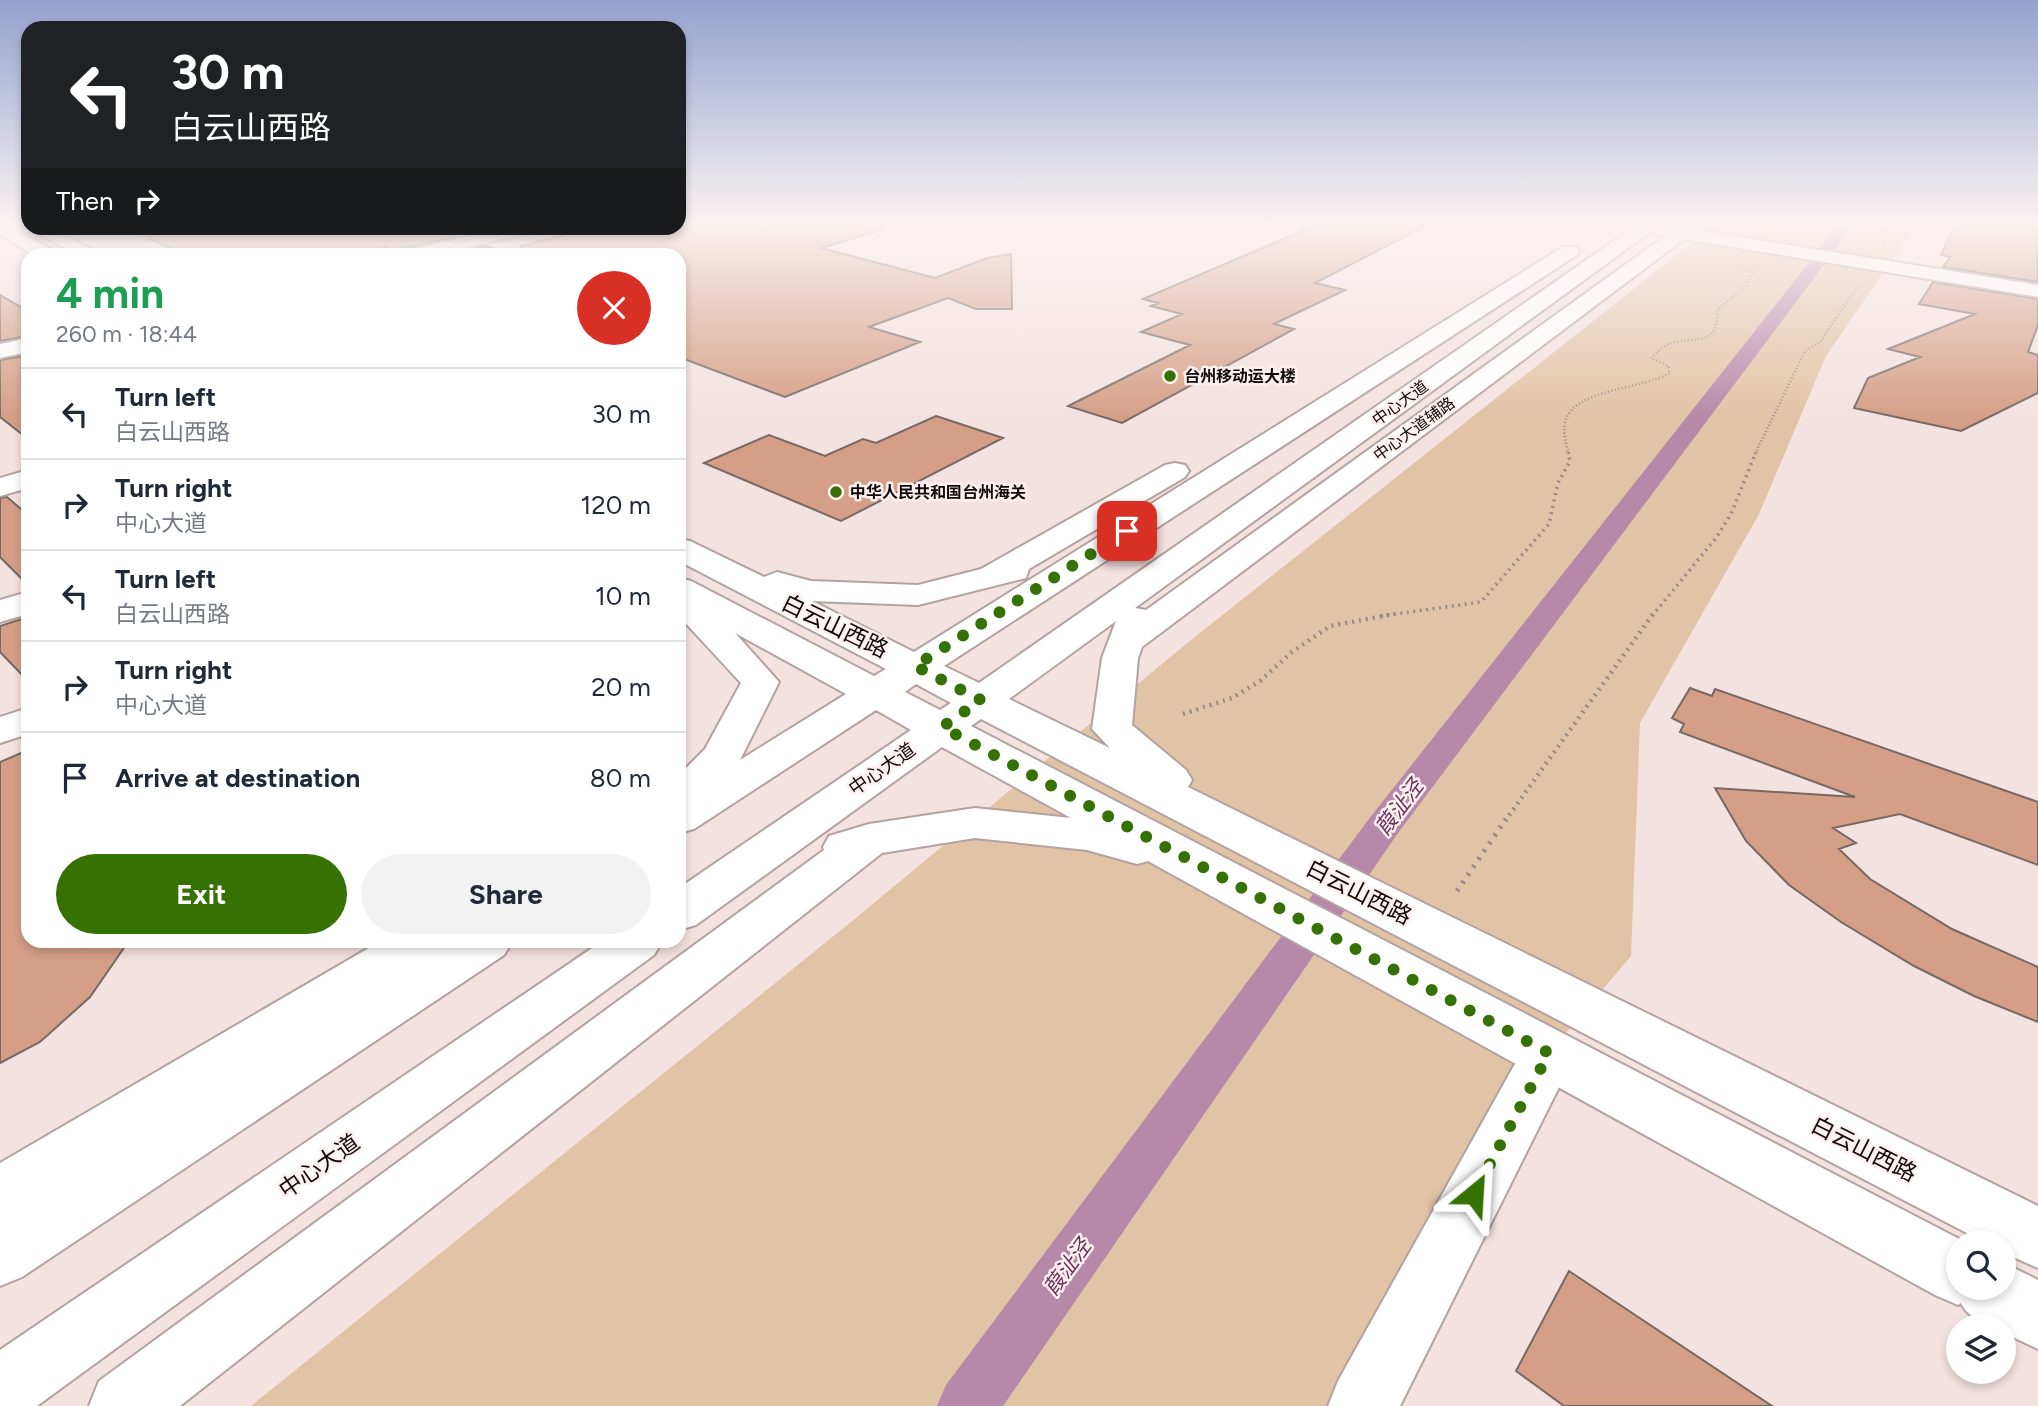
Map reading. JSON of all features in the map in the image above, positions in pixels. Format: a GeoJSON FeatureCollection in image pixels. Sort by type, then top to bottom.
{"type":"FeatureCollection","features":[{"type":"Feature","properties":{"kind":"main road"},"geometry":{"type":"LineString","coordinates":[[1439,306],[1470,288]]}},
{"type":"Feature","properties":{"kind":"main road","name":"中心大道"},"geometry":{"type":"LineString","coordinates":[[686,813],[1103,546],[1544,288]]}},
{"type":"Feature","properties":{"kind":"main road","name":"中心大道"},"geometry":{"type":"LineString","coordinates":[[686,907],[1563,288]]}},
{"type":"Feature","properties":{"kind":"main road","name":"中心大道辅路"},"geometry":{"type":"LineString","coordinates":[[1127,641],[1572,288]]}},
{"type":"Feature","properties":{"kind":"main road"},"geometry":{"type":"LineString","coordinates":[[2019,288],[2038,291]]}},
{"type":"Feature","properties":{"kind":"main road"},"geometry":{"type":"LineString","coordinates":[[0,351],[21,346]]}},
{"type":"Feature","properties":{"kind":"main road"},"geometry":{"type":"LineString","coordinates":[[990,578],[1194,459]]}},
{"type":"Feature","properties":{"kind":"main road"},"geometry":{"type":"LineString","coordinates":[[0,487],[21,481]]}},
{"type":"Feature","properties":{"kind":"main road","name":"中心大道"},"geometry":{"type":"LineString","coordinates":[[688,566],[810,591],[918,595],[1103,546]]}},
{"type":"Feature","properties":{"kind":"main road","name":"白云山西路"},"geometry":{"type":"LineString","coordinates":[[688,566],[915,666],[2038,1238]]}},
{"type":"Feature","properties":{"kind":"main road","name":"白云山西路"},"geometry":{"type":"LineString","coordinates":[[688,566],[875,691],[1235,884],[1425,928],[1549,1053],[1946,1267]]}},
{"type":"Feature","properties":{"kind":"main road"},"geometry":{"type":"LineString","coordinates":[[1148,583],[1121,658],[1112,729],[1215,818]]}},
{"type":"Feature","properties":{"kind":"main road"},"geometry":{"type":"LineString","coordinates":[[0,612],[21,604]]}},
{"type":"Feature","properties":{"kind":"main road"},"geometry":{"type":"LineString","coordinates":[[686,604],[707,623],[760,682],[723,755],[686,793]]}},
{"type":"Feature","properties":{"kind":"main road"},"geometry":{"type":"LineString","coordinates":[[0,731],[21,723]]}},
{"type":"Feature","properties":{"kind":"main road"},"geometry":{"type":"LineString","coordinates":[[686,778],[723,755]]}},
{"type":"Feature","properties":{"kind":"main road","name":"中心大道"},"geometry":{"type":"LineString","coordinates":[[719,884],[869,840],[975,823],[1087,835],[1193,861]]}},
{"type":"Feature","properties":{"kind":"main road"},"geometry":{"type":"LineString","coordinates":[[124,1406],[869,840]]}},
{"type":"Feature","properties":{"kind":"main road"},"geometry":{"type":"LineString","coordinates":[[0,1196],[408,948]]}},
{"type":"Feature","properties":{"kind":"main road"},"geometry":{"type":"LineString","coordinates":[[0,1255],[478,948]]}},
{"type":"Feature","properties":{"kind":"main road","name":"中心大道"},"geometry":{"type":"LineString","coordinates":[[0,1391],[628,948]]}},
{"type":"Feature","properties":{"kind":"main road"},"geometry":{"type":"LineString","coordinates":[[1363,1406],[1549,1053]]}},
{"type":"Feature","properties":{"kind":"main road"},"geometry":{"type":"LineString","coordinates":[[2009,1300],[2038,1316]]}},
{"type":"Feature","properties":{"kind":"path"},"geometry":{"type":"LineString","coordinates":[[1183,714],[1232,698],[1330,626],[1481,602],[1549,524],[1558,483],[1570,461],[1563,427],[1569,413],[1583,403],[1611,391],[1663,380],[1670,373],[1668,366],[1651,358],[1670,343],[1685,344],[1704,339],[1717,328],[1717,310],[1744,288]]}},
{"type":"Feature","properties":{"kind":"path"},"geometry":{"type":"LineString","coordinates":[[1425,928],[1665,598],[1716,538],[1731,514],[1763,435],[1805,351],[1821,342],[1858,288]]}},
{"type":"Feature","properties":{"kind":"shaded area"},"geometry":{"type":"Polygon","coordinates":[[[1635,288],[1873,288],[1826,356],[1759,514],[1640,723],[1631,956],[1549,1053],[1363,1406],[251,1406],[851,922],[1186,644],[1635,288]]]}},
{"type":"Feature","properties":{"kind":"building"},"geometry":{"type":"Polygon","coordinates":[[[686,288],[1012,288],[1012,309],[976,309],[948,298],[869,327],[920,342],[785,397],[686,360],[686,288]]]}},
{"type":"Feature","properties":{"kind":"building"},"geometry":{"type":"Polygon","coordinates":[[[1170,288],[1335,288],[1345,290],[1274,324],[1294,329],[1122,423],[1068,406],[1190,345],[1141,332],[1182,314],[1151,306],[1158,303],[1143,299],[1170,288]]]}},
{"type":"Feature","properties":{"kind":"building"},"geometry":{"type":"Polygon","coordinates":[[[1929,288],[1968,288],[2038,299],[2038,325],[2028,352],[2038,355],[2038,393],[1961,431],[1854,408],[1868,378],[1920,357],[1888,349],[1975,314],[1919,304],[1929,288]]]}},
{"type":"Feature","properties":{"kind":"building"},"geometry":{"type":"Polygon","coordinates":[[[0,295],[21,307],[21,337],[0,341],[0,295]]]}},
{"type":"Feature","properties":{"kind":"building"},"geometry":{"type":"Polygon","coordinates":[[[21,356],[21,434],[0,417],[0,360],[21,356]]]}},
{"type":"Feature","properties":{"kind":"building","name":"中华人民共和国台州海关"},"geometry":{"type":"Polygon","coordinates":[[[936,416],[1003,438],[841,521],[704,463],[769,435],[825,456],[863,439],[876,443],[936,416]]]}},
{"type":"Feature","properties":{"kind":"building"},"geometry":{"type":"Polygon","coordinates":[[[7,497],[21,509],[21,578],[0,557],[0,498],[7,497]]]}},
{"type":"Feature","properties":{"kind":"building"},"geometry":{"type":"Polygon","coordinates":[[[21,619],[21,674],[0,652],[0,626],[21,619]]]}},
{"type":"Feature","properties":{"kind":"building"},"geometry":{"type":"Polygon","coordinates":[[[1690,688],[1712,696],[1715,689],[2038,802],[2038,865],[1900,814],[1833,828],[1856,843],[1839,849],[1870,879],[1952,929],[2038,967],[2038,1022],[1974,996],[1914,966],[1841,922],[1789,885],[1746,841],[1715,788],[1855,797],[1680,732],[1684,724],[1672,718],[1690,688]]]}},
{"type":"Feature","properties":{"kind":"building"},"geometry":{"type":"Polygon","coordinates":[[[21,753],[21,948],[124,948],[90,997],[40,1042],[0,1063],[0,762],[21,753]]]}},
{"type":"Feature","properties":{"kind":"building"},"geometry":{"type":"Polygon","coordinates":[[[1569,1271],[1772,1406],[1564,1406],[1516,1371],[1569,1271]]]}},
{"type":"Feature","properties":{"kind":"waterway","name":"葭沚泾"},"geometry":{"type":"LineString","coordinates":[[967,1406],[1385,824],[1798,288]]}},
{"type":"Feature","properties":{"kind":"place","name":"台州移动运大楼"},"geometry":{"type":"Point","coordinates":[1170,376]}},
{"type":"Feature","properties":{"kind":"place","name":"中华人民共和国台州海关"},"geometry":{"type":"Point","coordinates":[836,492]}},
{"type":"Feature","properties":{"kind":"route"},"geometry":{"type":"LineString","coordinates":[[1127,531],[915,666],[981,700],[942,727],[1549,1053],[1474,1194]]}}]}
